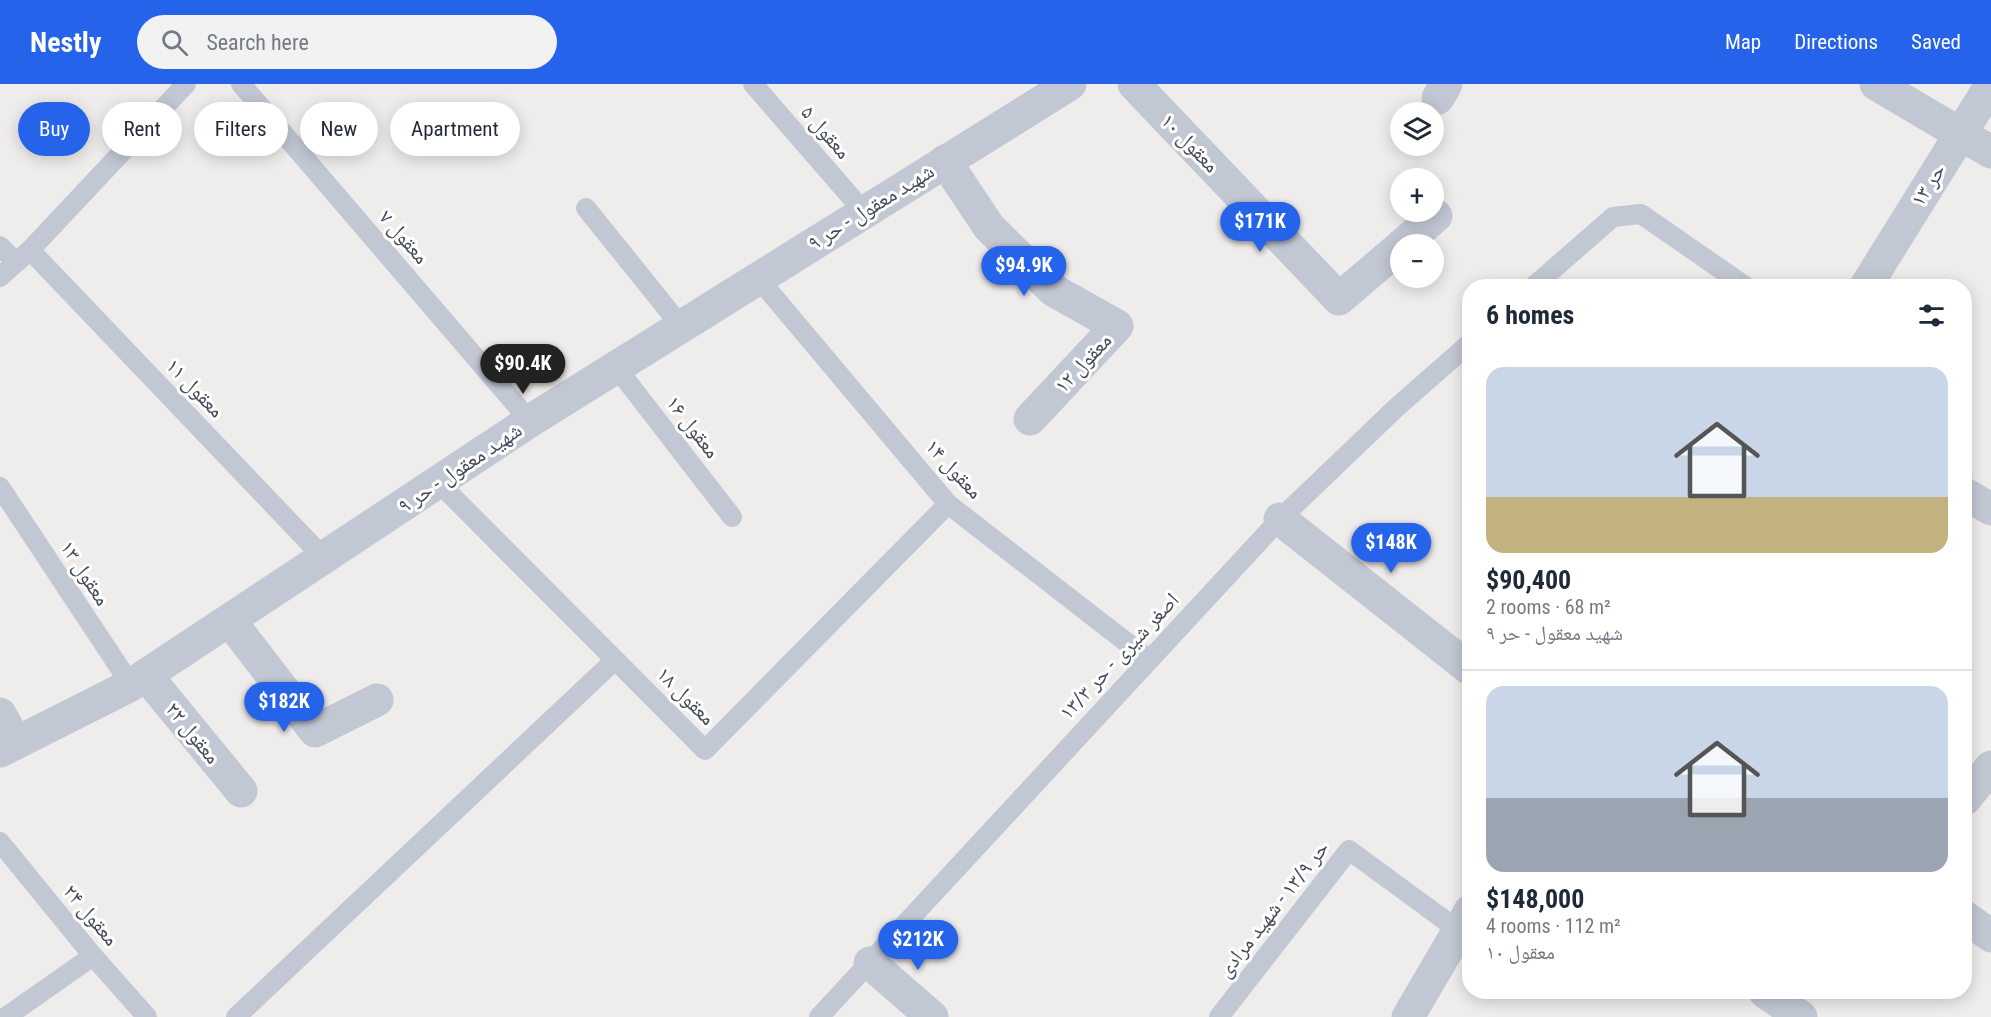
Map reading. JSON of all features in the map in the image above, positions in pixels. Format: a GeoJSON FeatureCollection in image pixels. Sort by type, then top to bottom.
{"type":"FeatureCollection","features":[{"type":"Feature","properties":{"kind":"street","name":"شهید معقول - حر ۹"},"geometry":{"type":"LineString","coordinates":[[8,747],[138,680],[325,559],[530,421],[1071,84]]}},
{"type":"Feature","properties":{"kind":"street","name":"معقول ۱۰"},"geometry":{"type":"LineString","coordinates":[[1134,84],[1339,299],[1390,255]]}},
{"type":"Feature","properties":{"kind":"street"},"geometry":{"type":"LineString","coordinates":[[1876,84],[1991,152]]}},
{"type":"Feature","properties":{"kind":"street","name":"حر ۱۳"},"geometry":{"type":"LineString","coordinates":[[1870,279],[1991,85]]}},
{"type":"Feature","properties":{"kind":"street","name":"معقول ۱۲"},"geometry":{"type":"LineString","coordinates":[[945,161],[989,227],[1053,290],[1117,326],[1030,419]]}},
{"type":"Feature","properties":{"kind":"street","name":"معقول ۱۰"},"geometry":{"type":"LineString","coordinates":[[1415,234],[1429,222]]}},
{"type":"Feature","properties":{"kind":"street"},"geometry":{"type":"LineString","coordinates":[[1972,498],[1991,509]]}},
{"type":"Feature","properties":{"kind":"street"},"geometry":{"type":"LineString","coordinates":[[1280,519],[1462,663]]}},
{"type":"Feature","properties":{"kind":"street"},"geometry":{"type":"LineString","coordinates":[[230,621],[315,731],[377,700]]}},
{"type":"Feature","properties":{"kind":"street","name":"معقول ۲۲"},"geometry":{"type":"LineString","coordinates":[[138,680],[241,790]]}},
{"type":"Feature","properties":{"kind":"street"},"geometry":{"type":"LineString","coordinates":[[0,714],[8,747]]}},
{"type":"Feature","properties":{"kind":"street"},"geometry":{"type":"LineString","coordinates":[[1972,791],[1991,767]]}},
{"type":"Feature","properties":{"kind":"street"},"geometry":{"type":"LineString","coordinates":[[1972,922],[1991,936]]}},
{"type":"Feature","properties":{"kind":"street"},"geometry":{"type":"LineString","coordinates":[[1417,1014],[1462,924]]}},
{"type":"Feature","properties":{"kind":"street"},"geometry":{"type":"LineString","coordinates":[[870,963],[932,1017]]}},
{"type":"Feature","properties":{"kind":"street"},"geometry":{"type":"LineString","coordinates":[[1775,999],[1801,1017]]}},
{"type":"Feature","properties":{"kind":"lane"},"geometry":{"type":"LineString","coordinates":[[0,277],[23,256],[186,84]]}},
{"type":"Feature","properties":{"kind":"lane","name":"معقول ۷"},"geometry":{"type":"LineString","coordinates":[[241,84],[530,421]]}},
{"type":"Feature","properties":{"kind":"lane","name":"معقول ۵"},"geometry":{"type":"LineString","coordinates":[[753,84],[864,212]]}},
{"type":"Feature","properties":{"kind":"lane"},"geometry":{"type":"LineString","coordinates":[[586,208],[681,326]]}},
{"type":"Feature","properties":{"kind":"lane"},"geometry":{"type":"LineString","coordinates":[[1542,279],[1613,217],[1641,214],[1735,279]]}},
{"type":"Feature","properties":{"kind":"lane","name":"معقول ۱۱"},"geometry":{"type":"LineString","coordinates":[[0,246],[23,256],[325,559]]}},
{"type":"Feature","properties":{"kind":"lane","name":"معقول ۱۴"},"geometry":{"type":"LineString","coordinates":[[758,278],[948,504],[1148,658]]}},
{"type":"Feature","properties":{"kind":"lane","name":"اصغر شیری - حر ۱۳/۳"},"geometry":{"type":"LineString","coordinates":[[819,1017],[1148,658],[1280,519],[1397,407],[1462,350]]}},
{"type":"Feature","properties":{"kind":"lane","name":"معقول ۱۶"},"geometry":{"type":"LineString","coordinates":[[616,367],[732,517]]}},
{"type":"Feature","properties":{"kind":"lane","name":"معقول ۱۸"},"geometry":{"type":"LineString","coordinates":[[439,483],[705,750],[948,504]]}},
{"type":"Feature","properties":{"kind":"lane","name":"معقول ۱۳"},"geometry":{"type":"LineString","coordinates":[[0,487],[138,680]]}},
{"type":"Feature","properties":{"kind":"lane"},"geometry":{"type":"LineString","coordinates":[[236,1017],[615,660]]}},
{"type":"Feature","properties":{"kind":"lane","name":"معقول ۲۴"},"geometry":{"type":"LineString","coordinates":[[0,842],[93,956],[147,1017]]}},
{"type":"Feature","properties":{"kind":"lane","name":"حر ۱۳/۹ - شهید مرادی"},"geometry":{"type":"LineString","coordinates":[[1219,1017],[1349,850],[1462,919]]}},
{"type":"Feature","properties":{"kind":"lane"},"geometry":{"type":"LineString","coordinates":[[6,1017],[93,956]]}}]}
